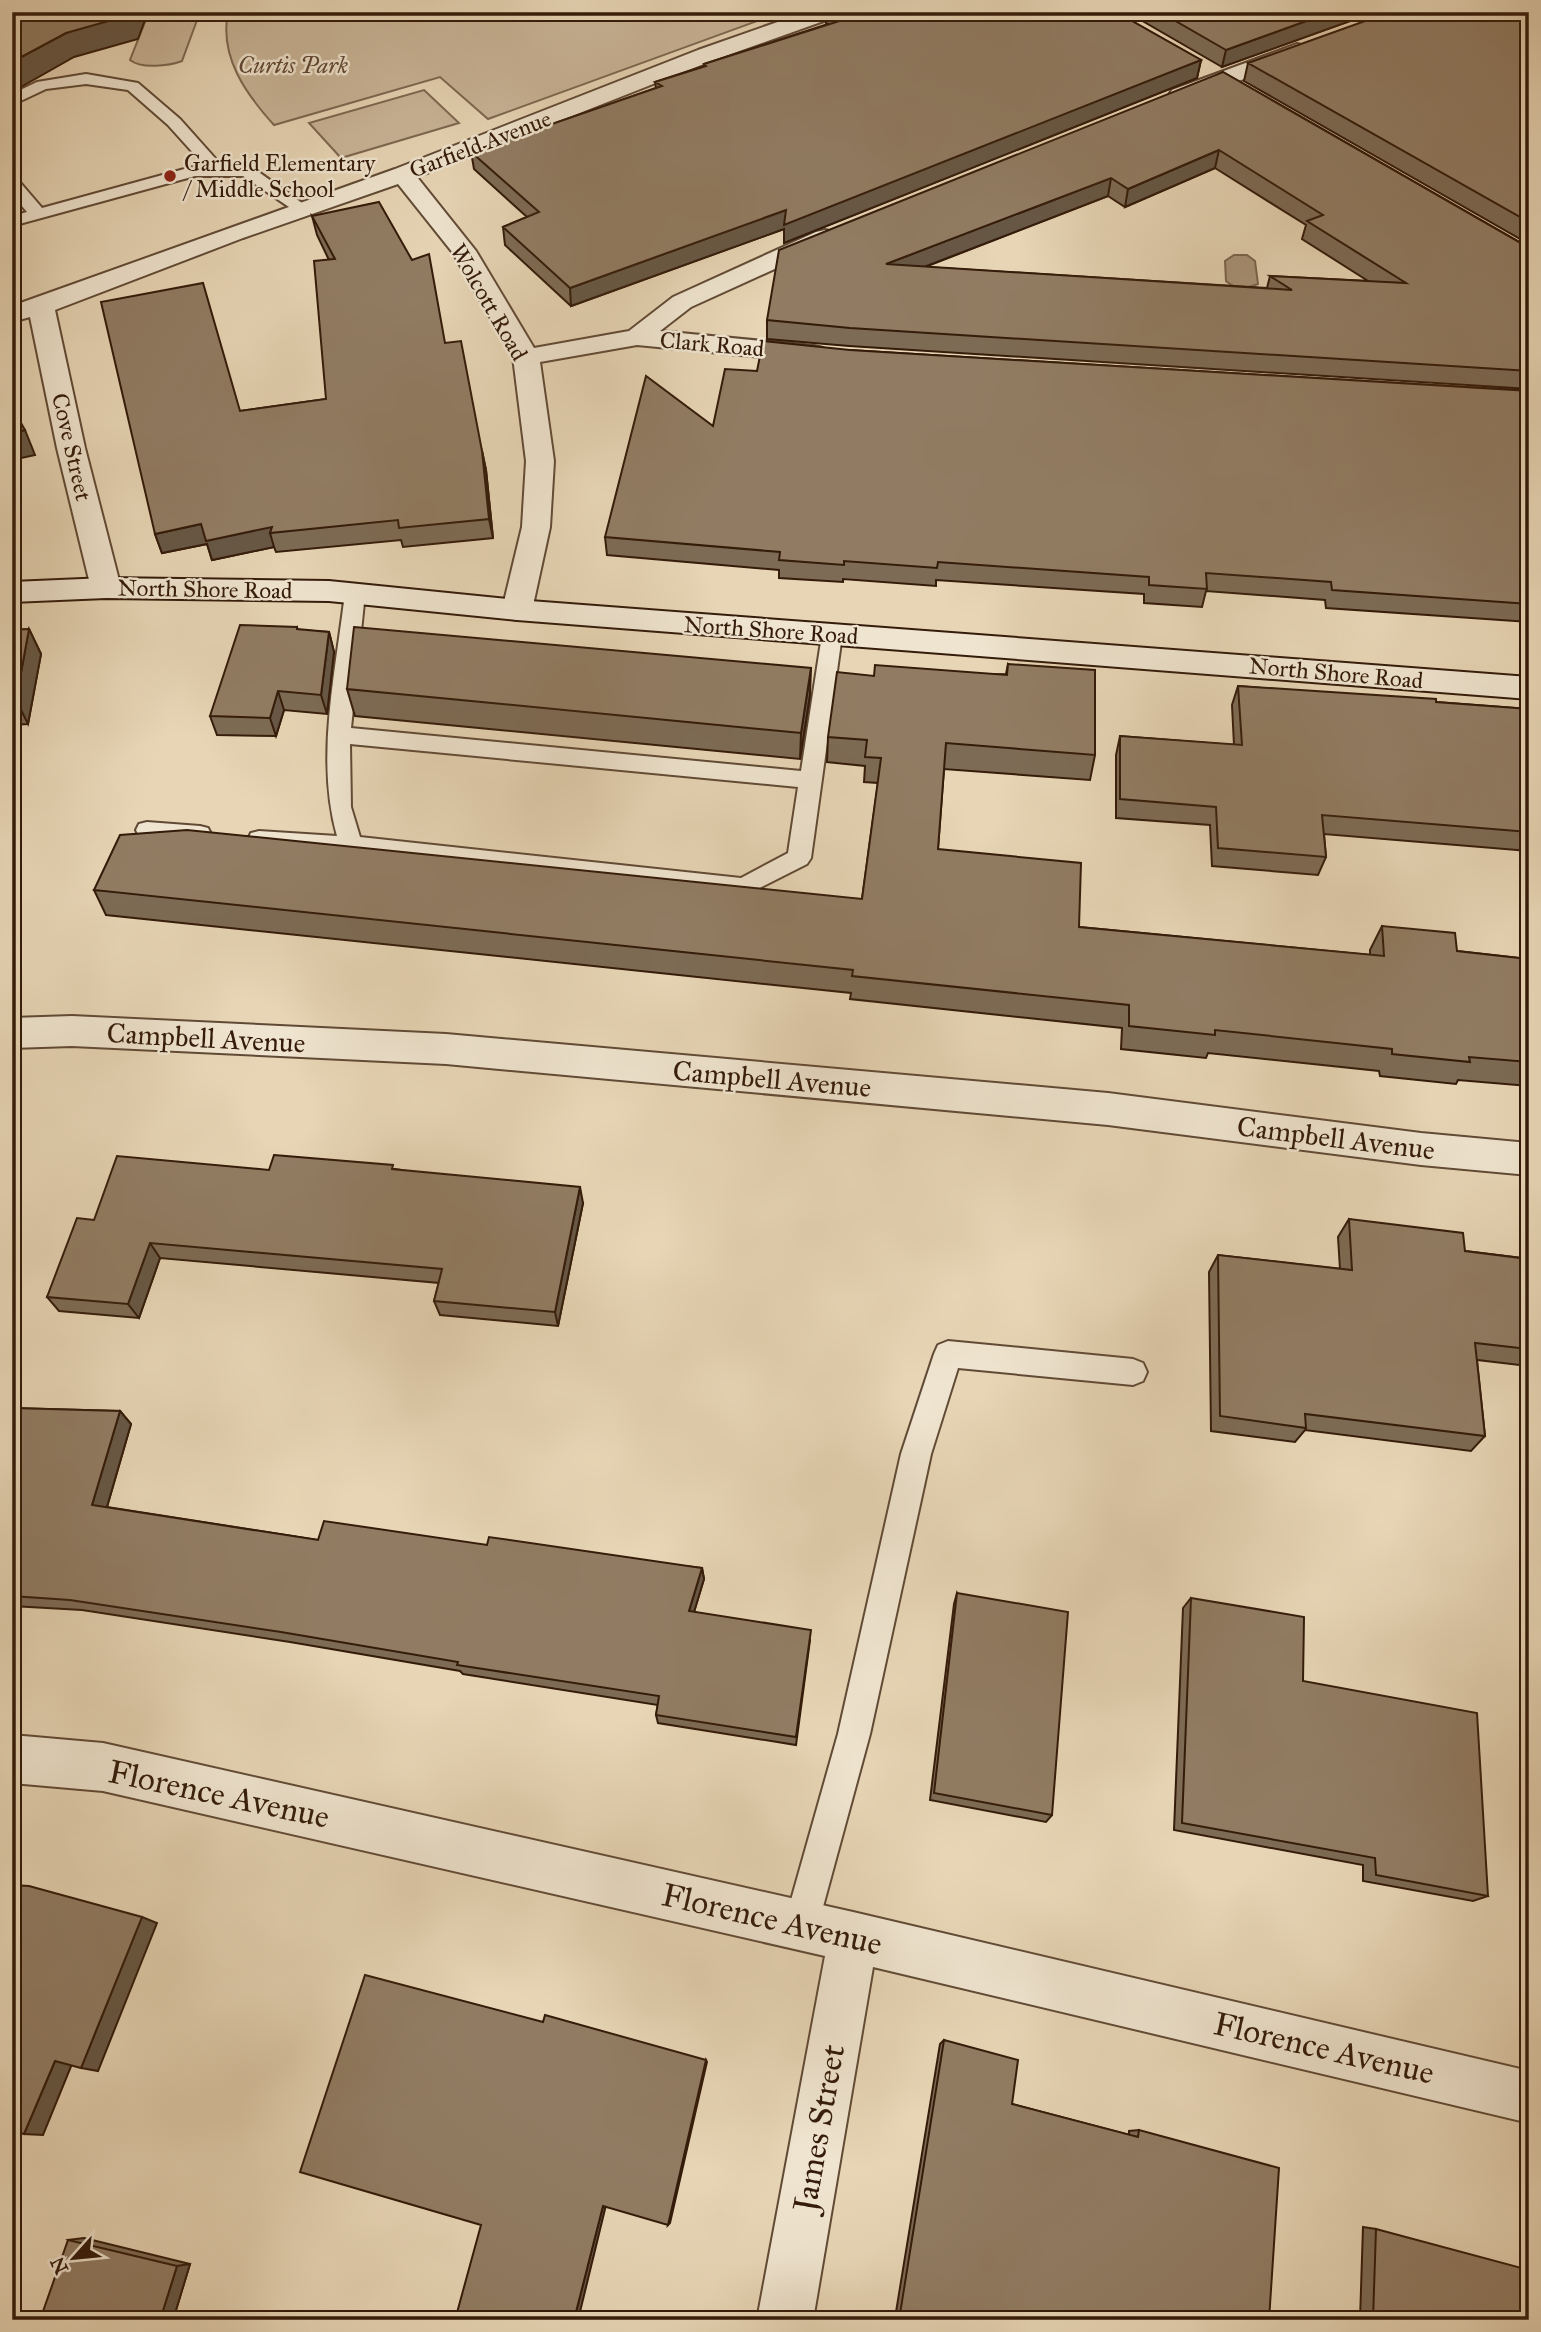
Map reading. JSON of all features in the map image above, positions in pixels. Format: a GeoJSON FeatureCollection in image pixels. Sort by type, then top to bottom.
{"type":"FeatureCollection","features":[{"type":"Feature","properties":{"kind":"street","name":"Garfield Avenue"},"geometry":{"type":"LineString","coordinates":[[12,314],[41,306],[301,208],[404,174],[706,55],[827,12]]}},
{"type":"Feature","properties":{"kind":"street"},"geometry":{"type":"LineString","coordinates":[[1156,104],[1323,42]]}},
{"type":"Feature","properties":{"kind":"street"},"geometry":{"type":"LineString","coordinates":[[1196,66],[1243,93]]}},
{"type":"Feature","properties":{"kind":"street","name":"Wolcott Road"},"geometry":{"type":"LineString","coordinates":[[404,174],[464,251],[526,356],[540,461],[536,527],[517,610]]}},
{"type":"Feature","properties":{"kind":"street"},"geometry":{"type":"LineString","coordinates":[[637,337],[682,302],[763,263],[852,226]]}},
{"type":"Feature","properties":{"kind":"street","name":"Cove Street"},"geometry":{"type":"LineString","coordinates":[[41,306],[71,448],[106,587]]}},
{"type":"Feature","properties":{"kind":"street","name":"Clark Road"},"geometry":{"type":"LineString","coordinates":[[526,356],[637,337],[835,355]]}},
{"type":"Feature","properties":{"kind":"street","name":"North Shore Road"},"geometry":{"type":"LineString","coordinates":[[12,592],[106,587],[355,593],[517,610],[1529,688]]}},
{"type":"Feature","properties":{"kind":"street","name":"Campbell Avenue"},"geometry":{"type":"LineString","coordinates":[[12,1033],[72,1031],[446,1049],[1108,1109],[1421,1149],[1529,1159]]}},
{"type":"Feature","properties":{"kind":"street","name":"Florence Avenue"},"geometry":{"type":"LineString","coordinates":[[12,1759],[103,1766],[853,1937],[1529,2097]]}},
{"type":"Feature","properties":{"kind":"street","name":"James Street"},"geometry":{"type":"LineString","coordinates":[[785,2320],[853,1937]]}},
{"type":"Feature","properties":{"kind":"lane"},"geometry":{"type":"LineString","coordinates":[[12,100],[42,85],[86,79],[133,86],[174,122],[218,170]]}},
{"type":"Feature","properties":{"kind":"lane"},"geometry":{"type":"LineString","coordinates":[[12,221],[194,171],[247,171],[301,208]]}},
{"type":"Feature","properties":{"kind":"lane"},"geometry":{"type":"LineString","coordinates":[[12,183],[38,214]]}},
{"type":"Feature","properties":{"kind":"lane"},"geometry":{"type":"LineString","coordinates":[[351,845],[340,807],[339,735],[355,593]]}},
{"type":"Feature","properties":{"kind":"lane"},"geometry":{"type":"LineString","coordinates":[[147,830],[351,845],[744,887],[799,858],[832,635]]}},
{"type":"Feature","properties":{"kind":"lane"},"geometry":{"type":"LineString","coordinates":[[339,735],[810,780]]}},
{"type":"Feature","properties":{"kind":"lane"},"geometry":{"type":"LineString","coordinates":[[800,1925],[854,1734],[916,1454],[948,1354],[1133,1372]]}},
{"type":"Feature","properties":{"kind":"green space"},"geometry":{"type":"Polygon","coordinates":[[[149,12],[200,12],[182,61],[155,66],[141,65],[130,60],[149,12]]]}},
{"type":"Feature","properties":{"kind":"green space","name":"Curtis Park"},"geometry":{"type":"Polygon","coordinates":[[[228,12],[782,12],[488,119],[440,77],[274,125],[237,74],[227,44],[228,12]]]}},
{"type":"Feature","properties":{"kind":"green space"},"geometry":{"type":"Polygon","coordinates":[[[424,90],[459,123],[341,158],[309,123],[424,90]]]}},
{"type":"Feature","properties":{"kind":"shaded area"},"geometry":{"type":"Polygon","coordinates":[[[1234,255],[1247,255],[1255,261],[1258,284],[1241,288],[1226,281],[1225,261],[1234,255]]]}},
{"type":"Feature","properties":{"kind":"building"},"geometry":{"type":"Polygon","coordinates":[[[12,12],[131,12],[130,15],[66,33],[12,62],[12,12]]]}},
{"type":"Feature","properties":{"kind":"building"},"geometry":{"type":"Polygon","coordinates":[[[836,12],[1116,12],[1201,60],[784,225],[786,210],[570,288],[503,227],[539,212],[471,152],[662,86],[655,82],[706,66],[704,64],[846,19],[836,12]]]}},
{"type":"Feature","properties":{"kind":"building"},"geometry":{"type":"Polygon","coordinates":[[[1160,12],[1331,12],[1226,50],[1160,12]]]}},
{"type":"Feature","properties":{"kind":"building"},"geometry":{"type":"Polygon","coordinates":[[[1390,12],[1529,12],[1529,222],[1248,63],[1390,12]]]}},
{"type":"Feature","properties":{"kind":"building"},"geometry":{"type":"Polygon","coordinates":[[[1223,72],[1529,247],[1529,371],[850,328],[767,320],[779,250],[1223,72]],[[1219,150],[1128,189],[1111,178],[886,264],[1292,290],[1270,276],[1406,283],[1307,221],[1323,215],[1219,150]]]}},
{"type":"Feature","properties":{"kind":"building"},"geometry":{"type":"Polygon","coordinates":[[[379,202],[412,260],[429,254],[445,343],[461,341],[482,451],[489,519],[399,528],[398,520],[270,533],[272,527],[206,541],[201,524],[155,534],[101,302],[203,283],[240,411],[326,399],[314,261],[335,259],[312,216],[379,202]]]}},
{"type":"Feature","properties":{"kind":"building"},"geometry":{"type":"Polygon","coordinates":[[[763,341],[850,350],[1529,391],[1529,604],[1332,590],[1331,582],[1206,573],[1207,589],[1149,585],[1149,577],[938,562],[937,568],[844,561],[844,565],[779,560],[780,552],[605,537],[646,376],[713,426],[725,369],[757,371],[763,341]]]}},
{"type":"Feature","properties":{"kind":"building"},"geometry":{"type":"Polygon","coordinates":[[[12,407],[25,430],[12,433],[12,407]]]}},
{"type":"Feature","properties":{"kind":"building"},"geometry":{"type":"Polygon","coordinates":[[[240,625],[297,627],[329,632],[321,695],[278,691],[270,718],[210,716],[240,625]]]}},
{"type":"Feature","properties":{"kind":"building"},"geometry":{"type":"Polygon","coordinates":[[[354,627],[811,668],[801,733],[347,689],[354,627]]]}},
{"type":"Feature","properties":{"kind":"building"},"geometry":{"type":"Polygon","coordinates":[[[29,629],[16,700],[12,700],[12,630],[29,629]]]}},
{"type":"Feature","properties":{"kind":"building"},"geometry":{"type":"Polygon","coordinates":[[[1008,664],[1095,670],[1095,755],[946,743],[938,849],[1081,863],[1079,927],[1384,956],[1382,926],[1455,933],[1457,951],[1529,959],[1529,1062],[1469,1057],[1470,1062],[1392,1054],[1392,1049],[1215,1030],[1215,1035],[1129,1026],[1129,1005],[852,976],[853,970],[94,890],[120,835],[187,830],[862,899],[881,758],[865,757],[867,740],[828,737],[837,672],[874,676],[875,665],[1007,675],[1008,664]]]}},
{"type":"Feature","properties":{"kind":"building"},"geometry":{"type":"Polygon","coordinates":[[[1238,686],[1436,699],[1436,702],[1529,709],[1529,832],[1322,815],[1326,857],[1218,848],[1216,807],[1120,799],[1120,736],[1242,745],[1238,686]]]}},
{"type":"Feature","properties":{"kind":"building"},"geometry":{"type":"Polygon","coordinates":[[[274,1155],[393,1165],[392,1169],[580,1187],[555,1312],[434,1301],[442,1269],[150,1243],[128,1304],[47,1297],[77,1218],[94,1220],[117,1156],[269,1170],[274,1155]]]}},
{"type":"Feature","properties":{"kind":"building"},"geometry":{"type":"Polygon","coordinates":[[[1349,1219],[1463,1233],[1465,1251],[1529,1259],[1529,1349],[1475,1343],[1485,1436],[1305,1414],[1306,1428],[1220,1416],[1218,1255],[1352,1270],[1349,1219]]]}},
{"type":"Feature","properties":{"kind":"building"},"geometry":{"type":"Polygon","coordinates":[[[12,1408],[120,1411],[92,1505],[318,1540],[324,1521],[487,1545],[489,1537],[702,1568],[689,1611],[811,1630],[796,1737],[656,1715],[659,1696],[457,1665],[458,1662],[281,1632],[70,1600],[12,1596],[12,1408]]]}},
{"type":"Feature","properties":{"kind":"building"},"geometry":{"type":"Polygon","coordinates":[[[957,1593],[1068,1612],[1052,1815],[934,1793],[957,1593]]]}},
{"type":"Feature","properties":{"kind":"building"},"geometry":{"type":"Polygon","coordinates":[[[1191,1598],[1304,1617],[1303,1681],[1477,1713],[1488,1896],[1376,1875],[1375,1858],[1182,1823],[1191,1598]]]}},
{"type":"Feature","properties":{"kind":"building"},"geometry":{"type":"Polygon","coordinates":[[[12,1885],[29,1886],[142,1917],[81,2068],[55,2061],[24,2134],[12,2131],[12,1885]]]}},
{"type":"Feature","properties":{"kind":"building"},"geometry":{"type":"Polygon","coordinates":[[[365,1975],[543,2022],[545,2015],[706,2060],[668,2225],[603,2206],[574,2320],[455,2320],[481,2225],[300,2172],[365,1975]]]}},
{"type":"Feature","properties":{"kind":"building"},"geometry":{"type":"Polygon","coordinates":[[[944,2040],[1018,2060],[1012,2104],[1138,2137],[1139,2130],[1279,2168],[1269,2320],[899,2320],[944,2040]]]}},
{"type":"Feature","properties":{"kind":"building"},"geometry":{"type":"Polygon","coordinates":[[[1376,2229],[1529,2270],[1529,2320],[1373,2320],[1376,2229]]]}},
{"type":"Feature","properties":{"kind":"building"},"geometry":{"type":"Polygon","coordinates":[[[68,2240],[177,2266],[160,2320],[40,2320],[68,2240]]]}},
{"type":"Feature","properties":{"kind":"building"},"geometry":{"type":"Polygon","coordinates":[[[355,2314],[377,2320],[353,2320],[355,2314]]]}},
{"type":"Feature","properties":{"kind":"place","name":"Garfield Elementary / Middle School"},"geometry":{"type":"Point","coordinates":[170,176]}}]}
